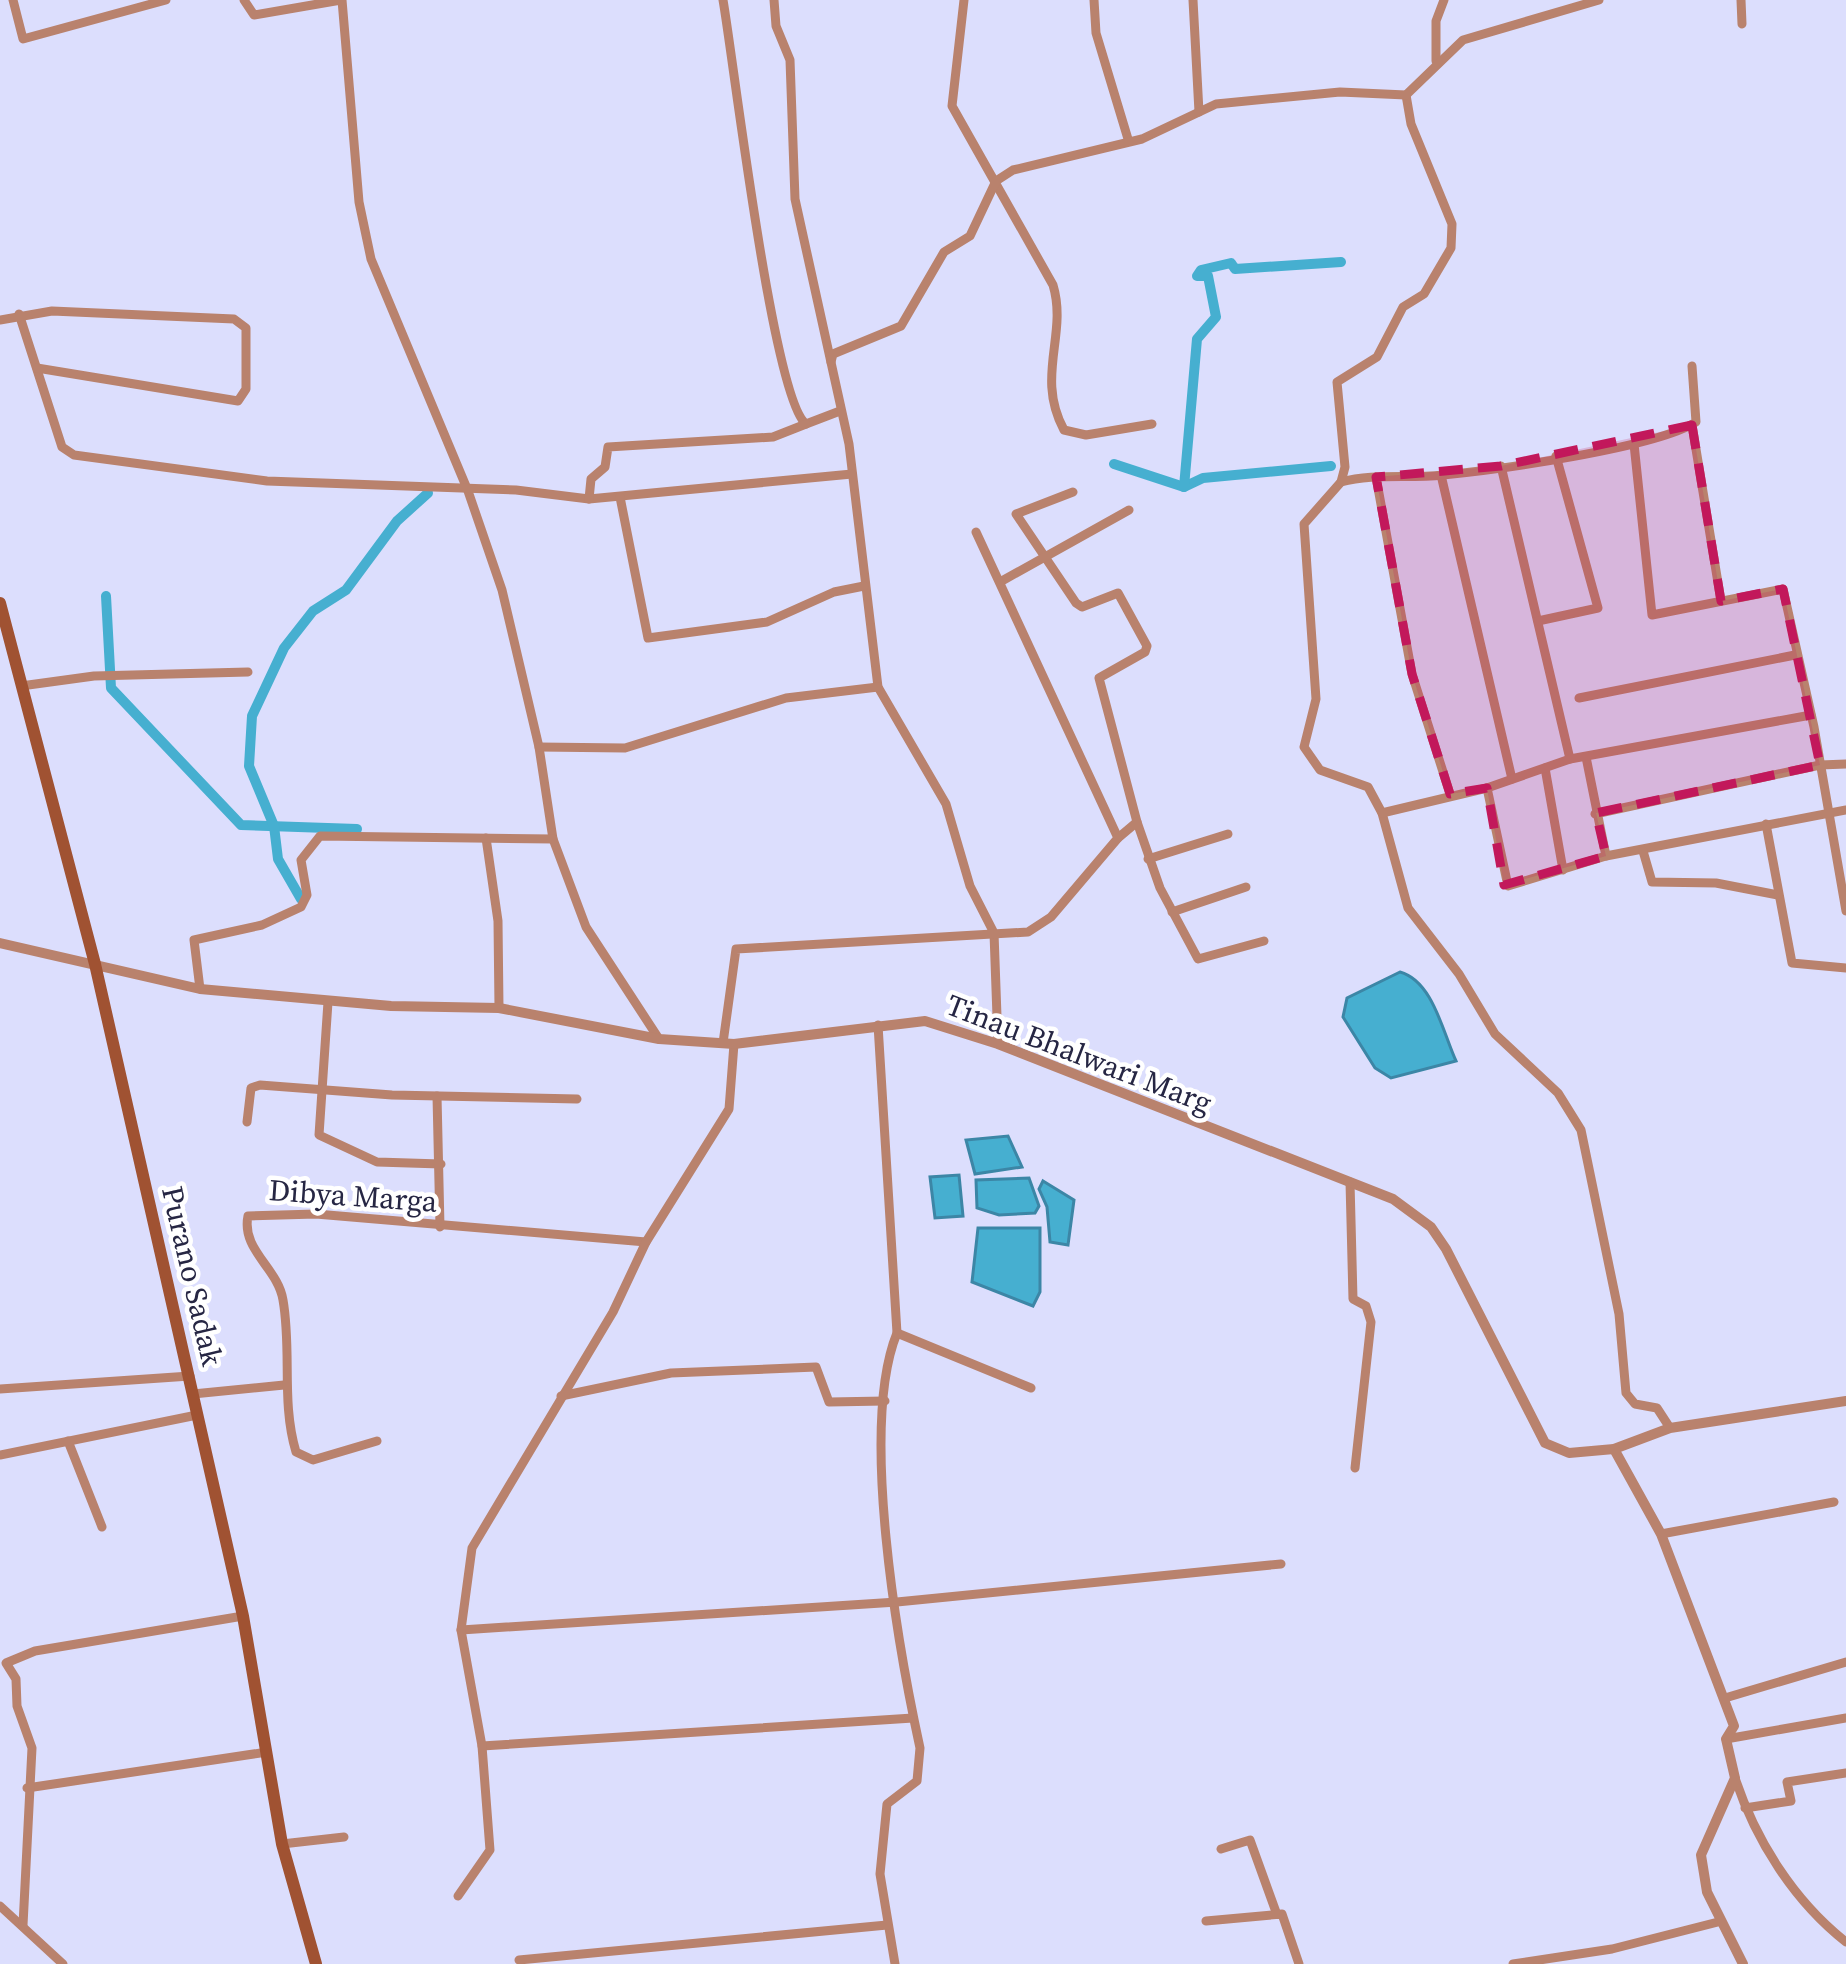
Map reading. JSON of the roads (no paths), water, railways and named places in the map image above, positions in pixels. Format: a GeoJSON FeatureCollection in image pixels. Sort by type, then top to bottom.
{"type":"FeatureCollection","features":[{"type":"Feature","properties":{"kind":"main road","name":"Purano Sadak"},"geometry":{"type":"LineString","coordinates":[[0,603],[95,964],[243,1616],[282,1844],[316,1964]]}},
{"type":"Feature","properties":{"kind":"street"},"geometry":{"type":"LineString","coordinates":[[13,0],[23,39],[166,0]]}},
{"type":"Feature","properties":{"kind":"street"},"geometry":{"type":"LineString","coordinates":[[244,0],[254,15],[342,0],[359,202],[371,259],[468,491],[502,590],[539,747],[553,838],[586,927],[659,1040]]}},
{"type":"Feature","properties":{"kind":"street"},"geometry":{"type":"LineString","coordinates":[[724,0],[774,328],[794,414],[806,424]]}},
{"type":"Feature","properties":{"kind":"street"},"geometry":{"type":"LineString","coordinates":[[774,0],[776,26],[790,60],[795,199],[852,474],[878,687],[946,805],[970,886],[994,933],[998,1044]]}},
{"type":"Feature","properties":{"kind":"street"},"geometry":{"type":"LineString","coordinates":[[964,0],[952,106],[1058,305],[1049,368],[1056,416],[1064,430],[1086,435],[1152,424]]}},
{"type":"Feature","properties":{"kind":"street"},"geometry":{"type":"LineString","coordinates":[[1094,0],[1096,33],[1128,139]]}},
{"type":"Feature","properties":{"kind":"street"},"geometry":{"type":"LineString","coordinates":[[1192,0],[1199,112]]}},
{"type":"Feature","properties":{"kind":"street"},"geometry":{"type":"LineString","coordinates":[[1436,62],[1436,21],[1444,0]]}},
{"type":"Feature","properties":{"kind":"street"},"geometry":{"type":"LineString","coordinates":[[1406,95],[1463,40],[1599,0]]}},
{"type":"Feature","properties":{"kind":"street"},"geometry":{"type":"LineString","coordinates":[[1742,0],[1742,24]]}},
{"type":"Feature","properties":{"kind":"street"},"geometry":{"type":"LineString","coordinates":[[830,368],[833,354],[901,326],[944,252],[970,236],[996,181],[1013,170],[1142,139],[1216,104],[1340,92],[1406,95]]}},
{"type":"Feature","properties":{"kind":"street"},"geometry":{"type":"LineString","coordinates":[[1406,95],[1411,124],[1452,224],[1451,248],[1424,294],[1402,307],[1377,357],[1336,382],[1347,448],[1341,482],[1304,524],[1316,699],[1303,737],[1310,760],[1320,770],[1368,787],[1382,813],[1408,908],[1460,974],[1495,1034],[1571,1109],[1581,1130],[1615,1292],[1626,1393],[1635,1404],[1657,1408],[1670,1428]]}},
{"type":"Feature","properties":{"kind":"street"},"geometry":{"type":"LineString","coordinates":[[0,320],[19,314],[74,311],[234,319],[246,328],[246,389],[238,401],[37,368]]}},
{"type":"Feature","properties":{"kind":"street"},"geometry":{"type":"LineString","coordinates":[[19,314],[62,447],[74,455],[267,482],[589,500],[852,474]]}},
{"type":"Feature","properties":{"kind":"street"},"geometry":{"type":"LineString","coordinates":[[1692,366],[1699,407],[1692,425],[1721,602]]}},
{"type":"Feature","properties":{"kind":"street"},"geometry":{"type":"LineString","coordinates":[[589,500],[591,479],[605,467],[608,447],[789,435],[841,410]]}},
{"type":"Feature","properties":{"kind":"street"},"geometry":{"type":"LineString","coordinates":[[1341,482],[1376,476],[1441,476],[1634,444],[1692,425]]}},
{"type":"Feature","properties":{"kind":"street"},"geometry":{"type":"LineString","coordinates":[[1634,444],[1652,615],[1783,590],[1841,863],[1846,911]]}},
{"type":"Feature","properties":{"kind":"street"},"geometry":{"type":"LineString","coordinates":[[1538,621],[1598,608],[1556,456]]}},
{"type":"Feature","properties":{"kind":"street"},"geometry":{"type":"LineString","coordinates":[[1501,466],[1570,759]]}},
{"type":"Feature","properties":{"kind":"street"},"geometry":{"type":"LineString","coordinates":[[1376,476],[1412,674],[1450,794]]}},
{"type":"Feature","properties":{"kind":"street"},"geometry":{"type":"LineString","coordinates":[[1441,476],[1512,779]]}},
{"type":"Feature","properties":{"kind":"street"},"geometry":{"type":"LineString","coordinates":[[1073,492],[1017,511],[1078,606],[1118,593],[1147,646],[1145,652],[1099,679],[1148,859],[1198,958],[1264,940]]}},
{"type":"Feature","properties":{"kind":"street"},"geometry":{"type":"LineString","coordinates":[[620,497],[648,638],[766,622],[834,592],[864,586]]}},
{"type":"Feature","properties":{"kind":"street"},"geometry":{"type":"LineString","coordinates":[[1000,582],[1051,558],[1129,510]]}},
{"type":"Feature","properties":{"kind":"street"},"geometry":{"type":"LineString","coordinates":[[976,532],[1118,838]]}},
{"type":"Feature","properties":{"kind":"street"},"geometry":{"type":"LineString","coordinates":[[1579,698],[1795,655]]}},
{"type":"Feature","properties":{"kind":"street"},"geometry":{"type":"LineString","coordinates":[[21,686],[94,676],[248,672]]}},
{"type":"Feature","properties":{"kind":"street"},"geometry":{"type":"LineString","coordinates":[[539,747],[626,748],[786,698],[878,687]]}},
{"type":"Feature","properties":{"kind":"street"},"geometry":{"type":"LineString","coordinates":[[1382,813],[1487,788],[1570,759],[1810,715]]}},
{"type":"Feature","properties":{"kind":"street"},"geometry":{"type":"LineString","coordinates":[[1586,757],[1606,856]]}},
{"type":"Feature","properties":{"kind":"street"},"geometry":{"type":"LineString","coordinates":[[1595,814],[1820,764],[1846,764]]}},
{"type":"Feature","properties":{"kind":"street"},"geometry":{"type":"LineString","coordinates":[[1545,768],[1563,870]]}},
{"type":"Feature","properties":{"kind":"street"},"geometry":{"type":"LineString","coordinates":[[1487,788],[1504,885],[1606,856],[1846,810]]}},
{"type":"Feature","properties":{"kind":"street"},"geometry":{"type":"LineString","coordinates":[[458,1895],[490,1850],[482,1746],[461,1630],[472,1548],[613,1312],[646,1241],[729,1109],[728,1043],[736,950],[1036,929],[1137,822]]}},
{"type":"Feature","properties":{"kind":"street"},"geometry":{"type":"LineString","coordinates":[[1766,824],[1793,965],[1846,968]]}},
{"type":"Feature","properties":{"kind":"street"},"geometry":{"type":"LineString","coordinates":[[200,989],[194,940],[262,925],[302,907],[307,895],[301,860],[314,839],[391,834],[553,838]]}},
{"type":"Feature","properties":{"kind":"street"},"geometry":{"type":"LineString","coordinates":[[1148,859],[1228,834]]}},
{"type":"Feature","properties":{"kind":"street"},"geometry":{"type":"LineString","coordinates":[[486,838],[498,921],[499,1008]]}},
{"type":"Feature","properties":{"kind":"street"},"geometry":{"type":"LineString","coordinates":[[1643,851],[1652,882],[1716,883],[1778,895]]}},
{"type":"Feature","properties":{"kind":"street"},"geometry":{"type":"LineString","coordinates":[[1172,912],[1246,887]]}},
{"type":"Feature","properties":{"kind":"street","name":"Tinau Bhalwari Marg"},"geometry":{"type":"LineString","coordinates":[[0,943],[200,989],[328,1002],[499,1008],[659,1040],[728,1043],[925,1021],[998,1044],[1393,1199],[1432,1227],[1545,1444],[1569,1453],[1614,1449],[1670,1428],[1846,1401]]}},
{"type":"Feature","properties":{"kind":"street"},"geometry":{"type":"LineString","coordinates":[[328,1002],[316,1129],[326,1142],[377,1162],[441,1164]]}},
{"type":"Feature","properties":{"kind":"street"},"geometry":{"type":"LineString","coordinates":[[878,1025],[897,1333],[886,1358],[882,1463],[920,1748],[917,1781],[887,1804],[880,1874],[895,1964]]}},
{"type":"Feature","properties":{"kind":"street"},"geometry":{"type":"LineString","coordinates":[[247,1122],[251,1088],[260,1084],[317,1091],[577,1099]]}},
{"type":"Feature","properties":{"kind":"street"},"geometry":{"type":"LineString","coordinates":[[436,1096],[440,1227]]}},
{"type":"Feature","properties":{"kind":"street"},"geometry":{"type":"LineString","coordinates":[[1350,1182],[1353,1299],[1366,1306],[1371,1322],[1355,1468]]}},
{"type":"Feature","properties":{"kind":"street","name":"Dibya Marga"},"geometry":{"type":"LineString","coordinates":[[377,1441],[313,1460],[302,1458],[293,1443],[284,1385],[284,1303],[278,1279],[247,1234],[248,1216],[316,1214],[646,1241]]}},
{"type":"Feature","properties":{"kind":"street"},"geometry":{"type":"LineString","coordinates":[[897,1333],[1031,1388]]}},
{"type":"Feature","properties":{"kind":"street"},"geometry":{"type":"LineString","coordinates":[[561,1396],[671,1373],[816,1367],[829,1402],[884,1402]]}},
{"type":"Feature","properties":{"kind":"street"},"geometry":{"type":"LineString","coordinates":[[0,1389],[190,1376]]}},
{"type":"Feature","properties":{"kind":"street"},"geometry":{"type":"LineString","coordinates":[[193,1394],[284,1385]]}},
{"type":"Feature","properties":{"kind":"street"},"geometry":{"type":"LineString","coordinates":[[0,1455],[197,1415]]}},
{"type":"Feature","properties":{"kind":"street"},"geometry":{"type":"LineString","coordinates":[[68,1442],[102,1527]]}},
{"type":"Feature","properties":{"kind":"street"},"geometry":{"type":"LineString","coordinates":[[1614,1449],[1661,1534],[1725,1699],[1734,1726],[1726,1739],[1751,1828],[1778,1860],[1804,1906],[1846,1942]]}},
{"type":"Feature","properties":{"kind":"street"},"geometry":{"type":"LineString","coordinates":[[1661,1534],[1834,1502]]}},
{"type":"Feature","properties":{"kind":"street"},"geometry":{"type":"LineString","coordinates":[[461,1630],[897,1602],[1282,1564]]}},
{"type":"Feature","properties":{"kind":"street"},"geometry":{"type":"LineString","coordinates":[[23,1925],[31,1743],[17,1706],[16,1679],[3,1659],[243,1616]]}},
{"type":"Feature","properties":{"kind":"street"},"geometry":{"type":"LineString","coordinates":[[1725,1699],[1846,1662]]}},
{"type":"Feature","properties":{"kind":"street"},"geometry":{"type":"LineString","coordinates":[[482,1746],[914,1718]]}},
{"type":"Feature","properties":{"kind":"street"},"geometry":{"type":"LineString","coordinates":[[1726,1739],[1846,1718]]}},
{"type":"Feature","properties":{"kind":"street"},"geometry":{"type":"LineString","coordinates":[[27,1788],[267,1752]]}},
{"type":"Feature","properties":{"kind":"street"},"geometry":{"type":"LineString","coordinates":[[1745,1808],[1791,1801],[1787,1782],[1846,1773]]}},
{"type":"Feature","properties":{"kind":"street"},"geometry":{"type":"LineString","coordinates":[[1735,1778],[1701,1855],[1718,1922],[1736,1943],[1743,1964]]}},
{"type":"Feature","properties":{"kind":"street"},"geometry":{"type":"LineString","coordinates":[[282,1844],[344,1838]]}},
{"type":"Feature","properties":{"kind":"street"},"geometry":{"type":"LineString","coordinates":[[1221,1849],[1250,1840],[1276,1912],[1288,1923],[1299,1964]]}},
{"type":"Feature","properties":{"kind":"street"},"geometry":{"type":"LineString","coordinates":[[0,1906],[63,1964]]}},
{"type":"Feature","properties":{"kind":"street"},"geometry":{"type":"LineString","coordinates":[[1206,1921],[1276,1912]]}},
{"type":"Feature","properties":{"kind":"street"},"geometry":{"type":"LineString","coordinates":[[1513,1964],[1612,1949],[1718,1922]]}},
{"type":"Feature","properties":{"kind":"street"},"geometry":{"type":"LineString","coordinates":[[519,1960],[886,1924]]}},
{"type":"Feature","properties":{"kind":"water"},"geometry":{"type":"Polygon","coordinates":[[[1400,972],[1429,997],[1456,1061],[1391,1078],[1375,1068],[1343,1017],[1347,998],[1400,972]]]}},
{"type":"Feature","properties":{"kind":"water"},"geometry":{"type":"Polygon","coordinates":[[[1008,1136],[1022,1167],[975,1174],[966,1140],[1008,1136]]]}},
{"type":"Feature","properties":{"kind":"water"},"geometry":{"type":"Polygon","coordinates":[[[959,1175],[963,1216],[935,1218],[930,1177],[959,1175]]]}},
{"type":"Feature","properties":{"kind":"water"},"geometry":{"type":"Polygon","coordinates":[[[1029,1178],[1039,1206],[1035,1213],[999,1215],[977,1208],[976,1180],[1029,1178]]]}},
{"type":"Feature","properties":{"kind":"water"},"geometry":{"type":"Polygon","coordinates":[[[1043,1181],[1074,1200],[1068,1245],[1050,1242],[1047,1207],[1039,1189],[1043,1181]]]}},
{"type":"Feature","properties":{"kind":"water"},"geometry":{"type":"Polygon","coordinates":[[[978,1228],[1040,1228],[1040,1292],[1033,1306],[972,1282],[978,1228]]]}},
{"type":"Feature","properties":{"kind":"waterway"},"geometry":{"type":"LineString","coordinates":[[1184,487],[1197,339],[1216,317],[1208,276],[1197,276],[1201,270],[1231,263],[1235,269],[1341,262]]}},
{"type":"Feature","properties":{"kind":"waterway"},"geometry":{"type":"LineString","coordinates":[[1114,464],[1184,487],[1203,478],[1331,466]]}},
{"type":"Feature","properties":{"kind":"waterway"},"geometry":{"type":"LineString","coordinates":[[301,899],[278,859],[274,826],[249,766],[252,716],[284,648],[313,611],[346,590],[397,521],[428,493]]}},
{"type":"Feature","properties":{"kind":"waterway"},"geometry":{"type":"LineString","coordinates":[[106,596],[111,688],[241,825],[357,829]]}}]}
